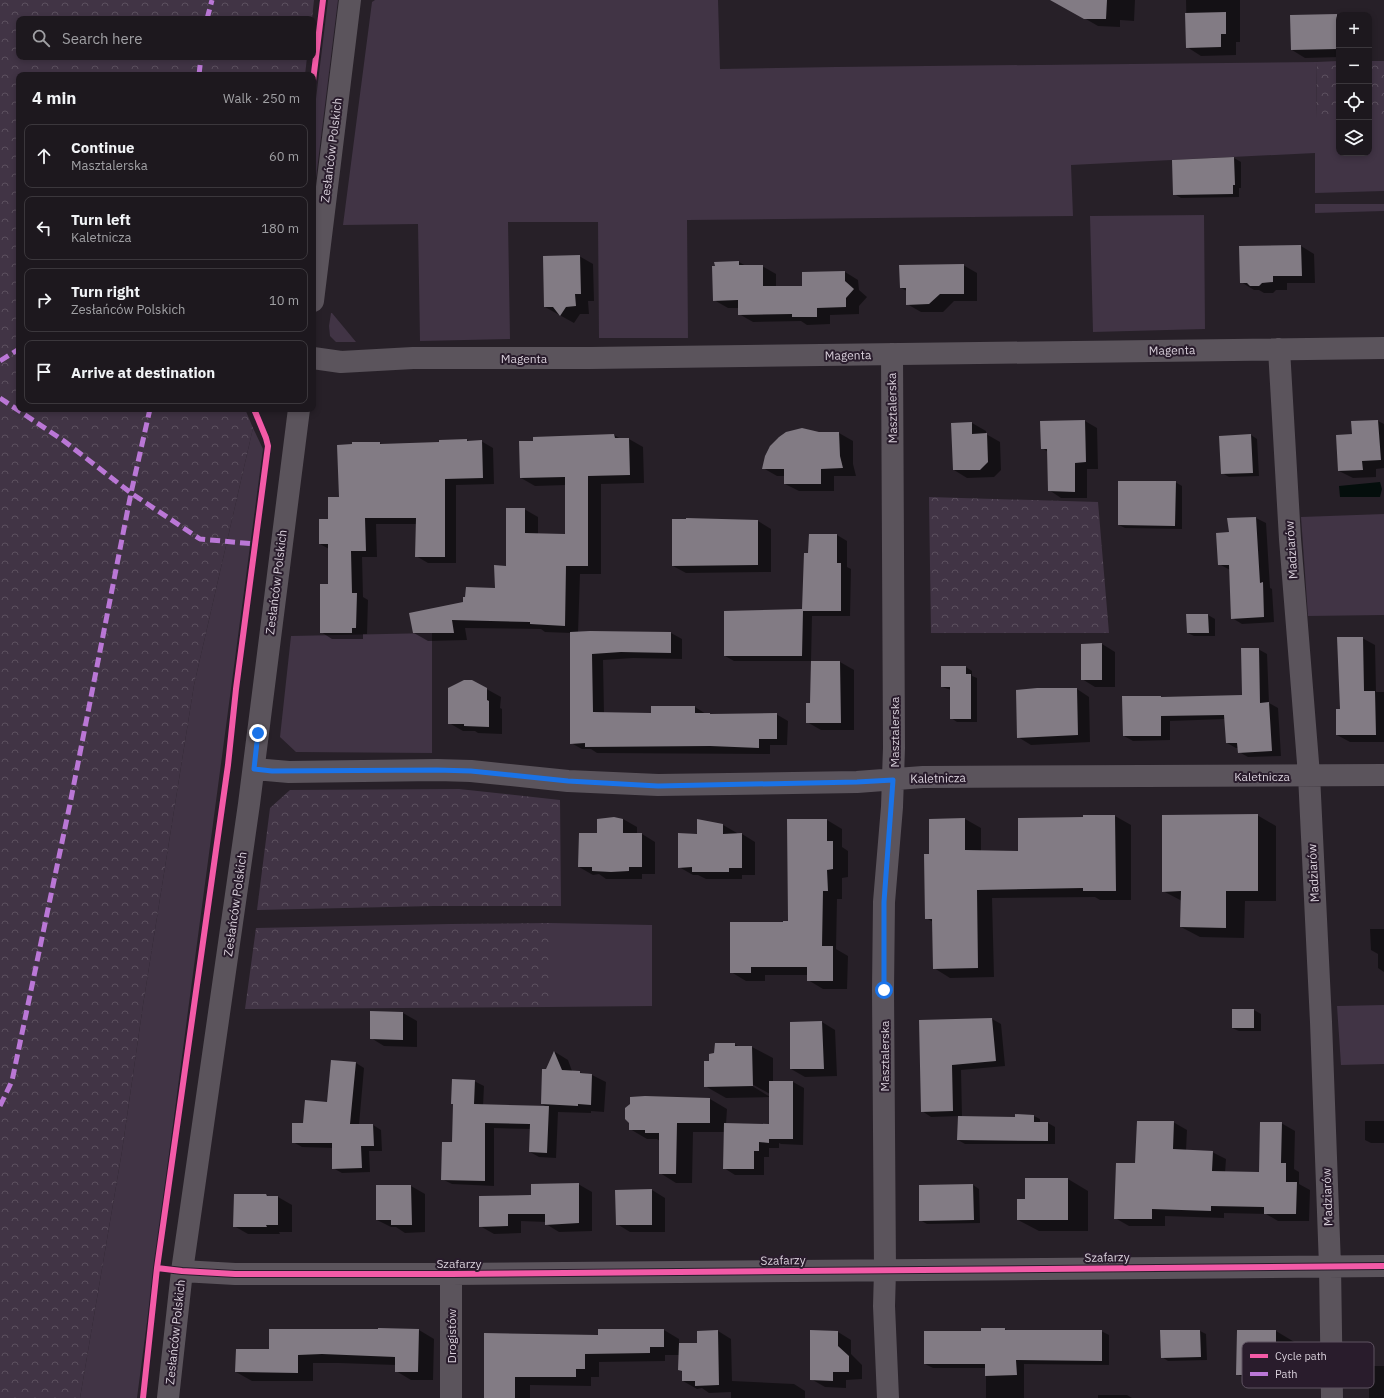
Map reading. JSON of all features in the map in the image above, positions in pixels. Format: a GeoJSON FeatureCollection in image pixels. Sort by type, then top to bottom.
{"type":"FeatureCollection","features":[{"type":"Feature","properties":{"kind":"street","name":"Zesłańców Polskich"},"geometry":{"type":"LineString","coordinates":[[316,277],[350,0]]}},
{"type":"Feature","properties":{"kind":"street","name":"Magenta"},"geometry":{"type":"LineString","coordinates":[[316,358],[341,362],[413,358],[605,358],[1384,348]]}},
{"type":"Feature","properties":{"kind":"street","name":"Madziarów"},"geometry":{"type":"LineString","coordinates":[[1279,349],[1289,532],[1309,775],[1321,1022],[1330,1266],[1331,1342]]}},
{"type":"Feature","properties":{"kind":"street","name":"Masztalerska"},"geometry":{"type":"LineString","coordinates":[[888,1398],[884,1306],[884,902],[893,780],[892,354]]}},
{"type":"Feature","properties":{"kind":"street","name":"Zesłańców Polskich"},"geometry":{"type":"LineString","coordinates":[[168,1398],[182,1271],[254,769],[299,412]]}},
{"type":"Feature","properties":{"kind":"street","name":"Kaletnicza"},"geometry":{"type":"LineString","coordinates":[[254,769],[289,772],[471,771],[568,781],[658,786],[857,782],[929,777],[1384,775]]}},
{"type":"Feature","properties":{"kind":"street","name":"Szafarzy"},"geometry":{"type":"LineString","coordinates":[[182,1271],[235,1274],[450,1274],[1384,1266]]}},
{"type":"Feature","properties":{"kind":"street","name":"Drogistów"},"geometry":{"type":"LineString","coordinates":[[450,1274],[451,1398]]}},
{"type":"Feature","properties":{"kind":"street","name":"Madziarów"},"geometry":{"type":"LineString","coordinates":[[1332,1388],[1332,1398]]}},
{"type":"Feature","properties":{"kind":"green space"},"geometry":{"type":"Polygon","coordinates":[[[0,0],[314,0],[312,16],[16,16],[16,60],[307,60],[305,72],[16,72],[16,412],[246,412],[253,428],[194,685],[143,1005],[122,1151],[80,1398],[0,1398],[0,0]]]}},
{"type":"Feature","properties":{"kind":"green space"},"geometry":{"type":"Polygon","coordinates":[[[328,0],[338,0],[316,178],[316,98],[328,0]]]}},
{"type":"Feature","properties":{"kind":"green space"},"geometry":{"type":"Polygon","coordinates":[[[375,0],[718,0],[720,69],[1317,62],[1316,119],[1336,119],[1336,156],[1372,156],[1372,118],[1384,118],[1384,191],[1315,193],[1315,153],[1071,165],[1073,216],[687,220],[688,338],[599,338],[598,222],[508,222],[510,339],[420,341],[418,224],[343,225],[372,2],[375,0]]]}},
{"type":"Feature","properties":{"kind":"green space"},"geometry":{"type":"Polygon","coordinates":[[[1336,61],[1336,119],[1316,119],[1317,62],[1336,61]]]}},
{"type":"Feature","properties":{"kind":"green space"},"geometry":{"type":"Polygon","coordinates":[[[1372,61],[1384,61],[1384,118],[1372,118],[1372,61]]]}},
{"type":"Feature","properties":{"kind":"green space"},"geometry":{"type":"Polygon","coordinates":[[[1315,204],[1384,204],[1384,211],[1315,213],[1315,204]]]}},
{"type":"Feature","properties":{"kind":"green space"},"geometry":{"type":"Polygon","coordinates":[[[1204,215],[1205,329],[1093,332],[1090,216],[1204,215]]]}},
{"type":"Feature","properties":{"kind":"green space"},"geometry":{"type":"Polygon","coordinates":[[[331,313],[356,342],[336,342],[330,336],[329,326],[331,313]]]}},
{"type":"Feature","properties":{"kind":"green space"},"geometry":{"type":"Polygon","coordinates":[[[253,428],[263,449],[137,1398],[80,1398],[122,1151],[143,1005],[194,685],[253,428]]]}},
{"type":"Feature","properties":{"kind":"green space"},"geometry":{"type":"Polygon","coordinates":[[[929,497],[1098,502],[1109,633],[931,633],[929,497]]]}},
{"type":"Feature","properties":{"kind":"green space"},"geometry":{"type":"Polygon","coordinates":[[[1384,514],[1384,615],[1308,616],[1301,517],[1384,514]]]}},
{"type":"Feature","properties":{"kind":"green space"},"geometry":{"type":"Polygon","coordinates":[[[432,633],[432,753],[296,752],[280,737],[291,636],[432,633]]]}},
{"type":"Feature","properties":{"kind":"green space"},"geometry":{"type":"Polygon","coordinates":[[[459,789],[560,800],[561,906],[433,906],[257,910],[270,808],[290,790],[459,789]]]}},
{"type":"Feature","properties":{"kind":"green space"},"geometry":{"type":"Polygon","coordinates":[[[550,923],[652,925],[652,1006],[550,1007],[550,923]]]}},
{"type":"Feature","properties":{"kind":"green space"},"geometry":{"type":"Polygon","coordinates":[[[550,923],[550,1007],[245,1009],[256,928],[550,923]]]}},
{"type":"Feature","properties":{"kind":"green space"},"geometry":{"type":"Polygon","coordinates":[[[1384,1005],[1384,1064],[1341,1065],[1337,1006],[1384,1005]]]}},
{"type":"Feature","properties":{"kind":"shaded area"},"geometry":{"type":"Polygon","coordinates":[[[1380,482],[1382,489],[1380,497],[1340,497],[1339,486],[1380,482]]]}},
{"type":"Feature","properties":{"kind":"building"},"geometry":{"type":"Polygon","coordinates":[[[1050,0],[1107,0],[1106,19],[1084,19],[1050,0]]]}},
{"type":"Feature","properties":{"kind":"building"},"geometry":{"type":"Polygon","coordinates":[[[1226,12],[1226,34],[1221,34],[1221,47],[1186,48],[1185,13],[1226,12]]]}},
{"type":"Feature","properties":{"kind":"building"},"geometry":{"type":"Polygon","coordinates":[[[1336,14],[1336,49],[1291,50],[1290,15],[1336,14]]]}},
{"type":"Feature","properties":{"kind":"building"},"geometry":{"type":"Polygon","coordinates":[[[1234,157],[1235,185],[1233,185],[1233,194],[1173,195],[1172,160],[1234,157]]]}},
{"type":"Feature","properties":{"kind":"building"},"geometry":{"type":"Polygon","coordinates":[[[1301,245],[1302,276],[1273,276],[1273,282],[1262,283],[1259,286],[1250,286],[1247,283],[1240,283],[1239,246],[1301,245]]]}},
{"type":"Feature","properties":{"kind":"building"},"geometry":{"type":"Polygon","coordinates":[[[580,255],[581,294],[575,294],[576,306],[566,307],[560,316],[553,307],[544,307],[543,256],[580,255]]]}},
{"type":"Feature","properties":{"kind":"building"},"geometry":{"type":"Polygon","coordinates":[[[739,261],[739,265],[763,265],[763,286],[802,286],[802,272],[845,271],[845,281],[854,289],[846,298],[846,307],[817,308],[817,317],[792,317],[792,314],[738,315],[738,300],[713,301],[712,266],[715,266],[714,262],[739,261]]]}},
{"type":"Feature","properties":{"kind":"building"},"geometry":{"type":"Polygon","coordinates":[[[964,264],[964,294],[940,294],[929,304],[906,305],[906,288],[900,288],[899,265],[964,264]]]}},
{"type":"Feature","properties":{"kind":"building"},"geometry":{"type":"Polygon","coordinates":[[[1085,420],[1086,462],[1075,463],[1075,492],[1048,491],[1047,449],[1041,449],[1040,421],[1085,420]]]}},
{"type":"Feature","properties":{"kind":"building"},"geometry":{"type":"Polygon","coordinates":[[[1378,420],[1381,460],[1362,461],[1363,470],[1338,471],[1336,435],[1352,434],[1351,421],[1378,420]]]}},
{"type":"Feature","properties":{"kind":"building"},"geometry":{"type":"Polygon","coordinates":[[[972,422],[972,434],[987,433],[988,462],[980,470],[953,470],[951,423],[972,422]]]}},
{"type":"Feature","properties":{"kind":"building"},"geometry":{"type":"Polygon","coordinates":[[[802,428],[819,432],[839,432],[840,456],[843,468],[821,469],[821,484],[784,484],[784,469],[762,469],[765,456],[770,446],[786,432],[802,428]]]}},
{"type":"Feature","properties":{"kind":"building"},"geometry":{"type":"Polygon","coordinates":[[[614,434],[615,438],[629,438],[630,475],[588,476],[588,566],[566,566],[565,626],[530,624],[530,622],[452,620],[454,633],[413,633],[409,613],[463,602],[466,587],[495,588],[494,565],[506,566],[506,508],[525,508],[525,533],[565,534],[565,477],[520,478],[519,441],[533,441],[533,437],[614,434]]]}},
{"type":"Feature","properties":{"kind":"building"},"geometry":{"type":"Polygon","coordinates":[[[1251,434],[1253,473],[1221,474],[1219,436],[1251,434]]]}},
{"type":"Feature","properties":{"kind":"building"},"geometry":{"type":"Polygon","coordinates":[[[467,439],[467,441],[482,440],[483,478],[445,479],[445,557],[415,557],[416,518],[365,518],[366,551],[351,551],[352,593],[357,593],[356,628],[352,628],[352,633],[320,633],[320,584],[328,584],[328,544],[319,544],[319,519],[328,519],[328,497],[339,497],[337,445],[352,444],[352,442],[380,442],[380,444],[439,442],[439,440],[467,439]]]}},
{"type":"Feature","properties":{"kind":"building"},"geometry":{"type":"Polygon","coordinates":[[[1118,481],[1176,481],[1175,526],[1118,525],[1118,481]]]}},
{"type":"Feature","properties":{"kind":"building"},"geometry":{"type":"Polygon","coordinates":[[[1256,517],[1260,583],[1263,582],[1264,617],[1231,619],[1229,565],[1218,565],[1216,533],[1229,532],[1227,518],[1256,517]]]}},
{"type":"Feature","properties":{"kind":"building"},"geometry":{"type":"Polygon","coordinates":[[[672,519],[758,520],[758,565],[672,566],[672,519]]]}},
{"type":"Feature","properties":{"kind":"building"},"geometry":{"type":"Polygon","coordinates":[[[809,534],[837,534],[837,563],[841,563],[841,611],[803,611],[802,656],[724,656],[724,611],[802,609],[804,553],[808,553],[809,534]]]}},
{"type":"Feature","properties":{"kind":"building"},"geometry":{"type":"Polygon","coordinates":[[[1186,614],[1208,614],[1209,633],[1187,633],[1186,614]]]}},
{"type":"Feature","properties":{"kind":"building"},"geometry":{"type":"Polygon","coordinates":[[[570,632],[671,632],[671,653],[621,652],[592,654],[593,712],[651,713],[651,706],[695,706],[695,713],[777,713],[777,739],[759,739],[759,748],[710,746],[585,747],[585,743],[570,744],[570,632]]]}},
{"type":"Feature","properties":{"kind":"building"},"geometry":{"type":"Polygon","coordinates":[[[1337,637],[1363,637],[1364,691],[1375,691],[1376,735],[1336,735],[1336,709],[1340,709],[1337,637]]]}},
{"type":"Feature","properties":{"kind":"building"},"geometry":{"type":"Polygon","coordinates":[[[1102,643],[1102,680],[1081,680],[1081,644],[1102,643]]]}},
{"type":"Feature","properties":{"kind":"building"},"geometry":{"type":"Polygon","coordinates":[[[1241,648],[1259,648],[1260,703],[1269,702],[1272,751],[1238,753],[1237,743],[1226,743],[1224,715],[1161,716],[1161,736],[1123,736],[1122,696],[1161,697],[1242,695],[1241,648]]]}},
{"type":"Feature","properties":{"kind":"building"},"geometry":{"type":"Polygon","coordinates":[[[811,661],[840,661],[841,723],[806,723],[806,703],[810,703],[811,661]]]}},
{"type":"Feature","properties":{"kind":"building"},"geometry":{"type":"Polygon","coordinates":[[[941,666],[966,666],[966,674],[971,674],[971,719],[950,719],[950,687],[941,687],[941,666]]]}},
{"type":"Feature","properties":{"kind":"building"},"geometry":{"type":"Polygon","coordinates":[[[464,680],[472,680],[487,688],[487,700],[489,701],[489,727],[448,724],[448,688],[464,680]]]}},
{"type":"Feature","properties":{"kind":"building"},"geometry":{"type":"Polygon","coordinates":[[[1037,688],[1077,688],[1078,735],[1017,738],[1016,690],[1037,688]]]}},
{"type":"Feature","properties":{"kind":"building"},"geometry":{"type":"Polygon","coordinates":[[[1258,814],[1258,891],[1226,891],[1226,928],[1180,927],[1181,891],[1162,892],[1162,815],[1258,814]]]}},
{"type":"Feature","properties":{"kind":"building"},"geometry":{"type":"Polygon","coordinates":[[[1083,815],[1115,815],[1116,891],[1083,891],[1083,888],[977,890],[978,968],[933,969],[932,919],[925,919],[924,854],[929,854],[929,819],[965,818],[965,850],[1018,851],[1018,818],[1083,817],[1083,815]]]}},
{"type":"Feature","properties":{"kind":"building"},"geometry":{"type":"Polygon","coordinates":[[[614,817],[623,819],[623,833],[642,833],[642,867],[629,867],[629,871],[611,872],[592,871],[592,867],[578,867],[579,833],[597,833],[597,819],[614,817]]]}},
{"type":"Feature","properties":{"kind":"building"},"geometry":{"type":"Polygon","coordinates":[[[697,819],[723,824],[723,834],[742,833],[742,868],[729,868],[729,872],[692,872],[692,867],[678,868],[678,833],[697,834],[697,819]]]}},
{"type":"Feature","properties":{"kind":"building"},"geometry":{"type":"Polygon","coordinates":[[[787,819],[827,819],[827,841],[833,841],[833,869],[827,870],[828,891],[823,891],[822,946],[833,946],[833,981],[807,981],[807,967],[751,967],[751,973],[730,973],[730,922],[788,921],[787,819]]]}},
{"type":"Feature","properties":{"kind":"building"},"geometry":{"type":"Polygon","coordinates":[[[1232,1009],[1254,1009],[1254,1028],[1232,1028],[1232,1009]]]}},
{"type":"Feature","properties":{"kind":"building"},"geometry":{"type":"Polygon","coordinates":[[[370,1011],[403,1012],[403,1040],[370,1039],[370,1011]]]}},
{"type":"Feature","properties":{"kind":"building"},"geometry":{"type":"Polygon","coordinates":[[[992,1018],[996,1061],[952,1065],[953,1111],[921,1112],[919,1020],[992,1018]]]}},
{"type":"Feature","properties":{"kind":"building"},"geometry":{"type":"Polygon","coordinates":[[[822,1021],[824,1069],[790,1069],[790,1022],[822,1021]]]}},
{"type":"Feature","properties":{"kind":"building"},"geometry":{"type":"Polygon","coordinates":[[[715,1043],[735,1043],[735,1046],[752,1046],[753,1086],[704,1087],[704,1061],[709,1061],[709,1054],[714,1053],[715,1043]]]}},
{"type":"Feature","properties":{"kind":"building"},"geometry":{"type":"Polygon","coordinates":[[[554,1051],[562,1070],[580,1071],[580,1073],[592,1074],[591,1105],[578,1104],[578,1106],[541,1104],[542,1069],[546,1069],[554,1051]]]}},
{"type":"Feature","properties":{"kind":"building"},"geometry":{"type":"Polygon","coordinates":[[[331,1060],[356,1062],[350,1124],[373,1124],[374,1146],[361,1146],[362,1168],[332,1169],[332,1143],[292,1143],[292,1123],[303,1123],[305,1100],[327,1102],[331,1060]]]}},
{"type":"Feature","properties":{"kind":"building"},"geometry":{"type":"Polygon","coordinates":[[[452,1079],[475,1080],[474,1104],[549,1106],[547,1153],[529,1152],[530,1124],[485,1123],[485,1181],[441,1180],[442,1142],[452,1142],[452,1079]]]}},
{"type":"Feature","properties":{"kind":"building"},"geometry":{"type":"Polygon","coordinates":[[[769,1081],[793,1081],[793,1139],[769,1139],[769,1143],[759,1142],[759,1151],[754,1151],[754,1169],[723,1169],[724,1123],[769,1124],[769,1081]]]}},
{"type":"Feature","properties":{"kind":"building"},"geometry":{"type":"Polygon","coordinates":[[[630,1097],[710,1098],[710,1123],[677,1123],[676,1174],[659,1174],[659,1133],[645,1133],[645,1130],[629,1130],[629,1123],[625,1119],[625,1108],[630,1104],[630,1097]]]}},
{"type":"Feature","properties":{"kind":"building"},"geometry":{"type":"Polygon","coordinates":[[[1015,1114],[1034,1115],[1034,1122],[1048,1122],[1048,1141],[957,1140],[958,1116],[1015,1117],[1015,1114]]]}},
{"type":"Feature","properties":{"kind":"building"},"geometry":{"type":"Polygon","coordinates":[[[1137,1121],[1174,1121],[1173,1149],[1213,1151],[1212,1171],[1259,1172],[1260,1122],[1282,1122],[1281,1163],[1286,1163],[1286,1182],[1297,1182],[1296,1214],[1264,1214],[1264,1207],[1211,1206],[1211,1211],[1152,1209],[1152,1219],[1114,1219],[1116,1163],[1135,1163],[1137,1121]]]}},
{"type":"Feature","properties":{"kind":"building"},"geometry":{"type":"Polygon","coordinates":[[[1025,1178],[1068,1178],[1068,1220],[1017,1220],[1017,1199],[1025,1199],[1025,1178]]]}},
{"type":"Feature","properties":{"kind":"building"},"geometry":{"type":"Polygon","coordinates":[[[579,1183],[579,1223],[545,1225],[545,1214],[508,1214],[508,1226],[479,1227],[479,1196],[531,1195],[531,1184],[579,1183]]]}},
{"type":"Feature","properties":{"kind":"building"},"geometry":{"type":"Polygon","coordinates":[[[973,1184],[974,1220],[919,1221],[919,1185],[973,1184]]]}},
{"type":"Feature","properties":{"kind":"building"},"geometry":{"type":"Polygon","coordinates":[[[376,1185],[411,1185],[412,1225],[391,1225],[391,1220],[376,1220],[376,1185]]]}},
{"type":"Feature","properties":{"kind":"building"},"geometry":{"type":"Polygon","coordinates":[[[652,1189],[652,1225],[616,1225],[615,1190],[652,1189]]]}},
{"type":"Feature","properties":{"kind":"building"},"geometry":{"type":"Polygon","coordinates":[[[234,1194],[266,1194],[267,1196],[278,1196],[278,1225],[266,1225],[267,1227],[233,1227],[234,1194]]]}},
{"type":"Feature","properties":{"kind":"building"},"geometry":{"type":"Polygon","coordinates":[[[981,1328],[1005,1328],[1005,1330],[1102,1330],[1102,1361],[1016,1360],[1017,1375],[985,1376],[985,1364],[924,1364],[924,1331],[981,1331],[981,1328]]]}},
{"type":"Feature","properties":{"kind":"building"},"geometry":{"type":"Polygon","coordinates":[[[269,1329],[419,1329],[418,1372],[395,1372],[395,1357],[322,1354],[298,1355],[298,1373],[235,1372],[236,1349],[269,1349],[269,1329]]]}},
{"type":"Feature","properties":{"kind":"building"},"geometry":{"type":"Polygon","coordinates":[[[598,1329],[664,1329],[664,1347],[650,1347],[650,1353],[585,1354],[585,1369],[576,1369],[576,1377],[515,1377],[515,1398],[484,1398],[484,1333],[598,1335],[598,1329]]]}},
{"type":"Feature","properties":{"kind":"building"},"geometry":{"type":"Polygon","coordinates":[[[718,1330],[719,1385],[695,1386],[695,1381],[682,1381],[682,1371],[678,1370],[679,1343],[697,1343],[697,1331],[718,1330]]]}},
{"type":"Feature","properties":{"kind":"building"},"geometry":{"type":"Polygon","coordinates":[[[810,1330],[838,1331],[838,1346],[849,1356],[849,1372],[833,1372],[833,1381],[810,1380],[810,1330]]]}},
{"type":"Feature","properties":{"kind":"building"},"geometry":{"type":"Polygon","coordinates":[[[1160,1330],[1200,1330],[1201,1357],[1161,1358],[1160,1330]]]}},
{"type":"Feature","properties":{"kind":"building"},"geometry":{"type":"Polygon","coordinates":[[[1237,1330],[1276,1330],[1276,1342],[1242,1342],[1242,1375],[1236,1375],[1237,1330]]]}},
{"type":"Feature","properties":{"kind":"marked path"},"geometry":{"type":"LineString","coordinates":[[208,16],[212,0]]}},
{"type":"Feature","properties":{"kind":"marked path"},"geometry":{"type":"LineString","coordinates":[[199,72],[201,60]]}},
{"type":"Feature","properties":{"kind":"marked path"},"geometry":{"type":"LineString","coordinates":[[0,361],[16,351]]}},
{"type":"Feature","properties":{"kind":"marked path"},"geometry":{"type":"LineString","coordinates":[[0,398],[16,409]]}},
{"type":"Feature","properties":{"kind":"marked path"},"geometry":{"type":"LineString","coordinates":[[21,412],[64,441],[131,493],[200,539],[255,544]]}},
{"type":"Feature","properties":{"kind":"marked path"},"geometry":{"type":"LineString","coordinates":[[0,1106],[12,1081],[70,804],[131,493],[149,412]]}},
{"type":"Feature","properties":{"kind":"cycle path"},"geometry":{"type":"LineString","coordinates":[[316,57],[323,0]]}},
{"type":"Feature","properties":{"kind":"cycle path"},"geometry":{"type":"LineString","coordinates":[[314,72],[316,60]]}},
{"type":"Feature","properties":{"kind":"cycle path"},"geometry":{"type":"LineString","coordinates":[[143,1398],[157,1268],[228,765],[236,689],[268,446],[255,412]]}},
{"type":"Feature","properties":{"kind":"cycle path"},"geometry":{"type":"LineString","coordinates":[[157,1268],[235,1274],[451,1274],[1384,1266]]}},
{"type":"Feature","properties":{"kind":"route"},"geometry":{"type":"LineString","coordinates":[[258,733],[254,769],[272,771],[471,771],[568,781],[658,786],[893,780],[884,902],[884,990]]}}]}
